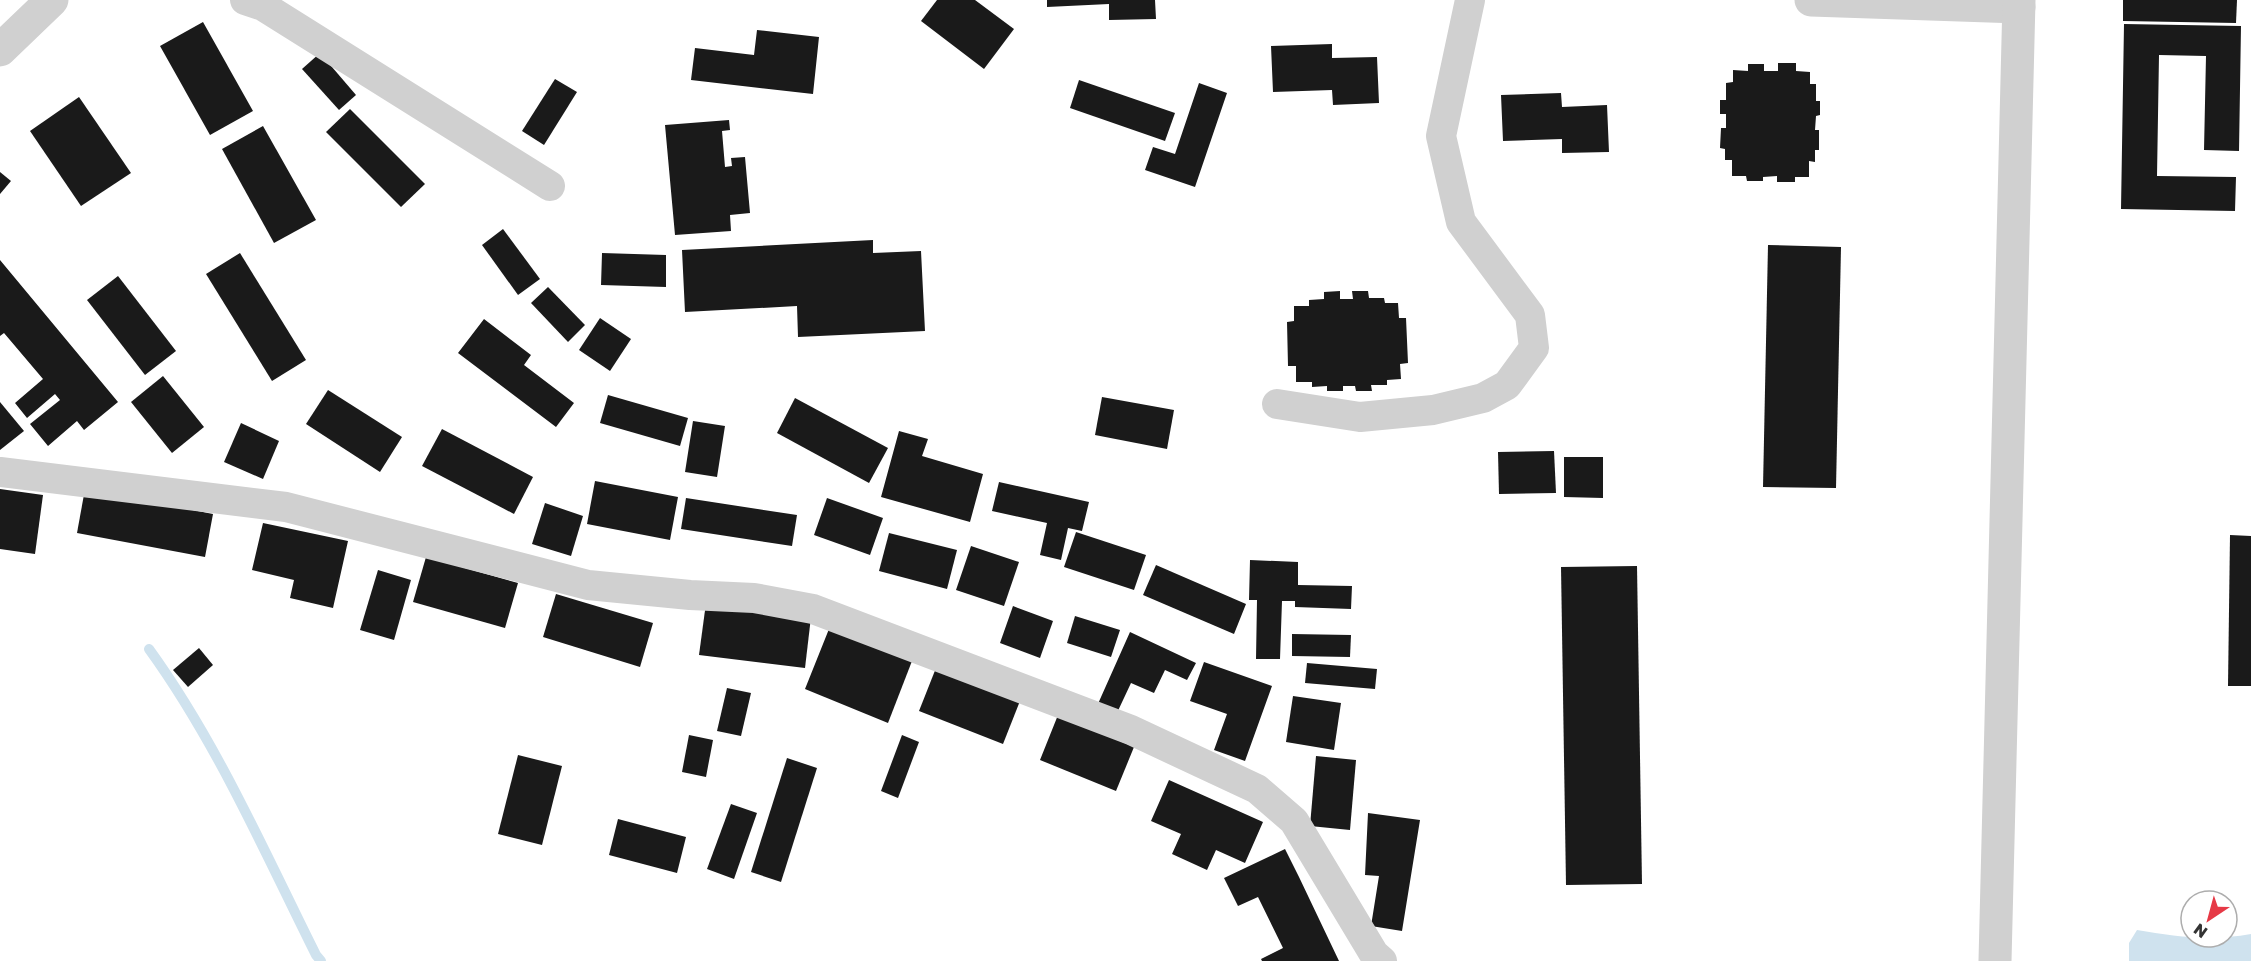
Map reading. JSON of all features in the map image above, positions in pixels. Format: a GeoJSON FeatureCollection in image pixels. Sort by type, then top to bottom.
{"type":"FeatureCollection","features":[{"type":"Feature","properties":{"kind":"street"},"geometry":{"type":"LineString","coordinates":[[0,50],[52,0]]}},
{"type":"Feature","properties":{"kind":"street"},"geometry":{"type":"LineString","coordinates":[[245,0],[263,6],[550,186]]}},
{"type":"Feature","properties":{"kind":"street"},"geometry":{"type":"LineString","coordinates":[[1277,404],[1360,417],[1433,410],[1483,398],[1507,385],[1534,348],[1530,315],[1461,222],[1442,136],[1470,0]]}},
{"type":"Feature","properties":{"kind":"street"},"geometry":{"type":"LineString","coordinates":[[1811,0],[2019,4],[1995,961]]}},
{"type":"Feature","properties":{"kind":"street"},"geometry":{"type":"LineString","coordinates":[[0,472],[286,507],[588,585],[690,595],[754,598],[813,609],[1131,730],[1257,789],[1294,821],[1374,954],[1382,961]]}},
{"type":"Feature","properties":{"kind":"water"},"geometry":{"type":"Polygon","coordinates":[[[2137,930],[2179,936],[2179,949],[2239,949],[2239,936],[2251,934],[2251,961],[2129,961],[2129,943],[2137,930]]]}},
{"type":"Feature","properties":{"kind":"building"},"geometry":{"type":"Polygon","coordinates":[[[937,0],[975,0],[1014,29],[984,69],[921,21],[937,0]]]}},
{"type":"Feature","properties":{"kind":"building"},"geometry":{"type":"Polygon","coordinates":[[[1047,0],[1155,0],[1156,19],[1109,20],[1109,4],[1047,7],[1047,0]]]}},
{"type":"Feature","properties":{"kind":"building"},"geometry":{"type":"Polygon","coordinates":[[[2123,0],[2237,0],[2236,23],[2123,21],[2123,0]]]}},
{"type":"Feature","properties":{"kind":"building"},"geometry":{"type":"Polygon","coordinates":[[[203,22],[253,111],[210,135],[160,46],[203,22]]]}},
{"type":"Feature","properties":{"kind":"building"},"geometry":{"type":"Polygon","coordinates":[[[2124,24],[2241,26],[2239,151],[2204,150],[2206,56],[2159,55],[2157,176],[2236,177],[2235,211],[2121,209],[2124,24]]]}},
{"type":"Feature","properties":{"kind":"building"},"geometry":{"type":"Polygon","coordinates":[[[757,30],[819,37],[813,94],[691,80],[695,48],[754,55],[757,30]]]}},
{"type":"Feature","properties":{"kind":"building"},"geometry":{"type":"Polygon","coordinates":[[[1332,44],[1332,58],[1377,57],[1379,103],[1333,105],[1332,90],[1273,92],[1271,46],[1332,44]]]}},
{"type":"Feature","properties":{"kind":"building"},"geometry":{"type":"Polygon","coordinates":[[[320,53],[356,95],[339,110],[302,69],[320,53]]]}},
{"type":"Feature","properties":{"kind":"building"},"geometry":{"type":"Polygon","coordinates":[[[1778,63],[1796,63],[1796,71],[1810,72],[1810,84],[1816,84],[1816,101],[1820,101],[1820,115],[1816,116],[1815,130],[1819,130],[1819,150],[1815,150],[1815,162],[1809,161],[1809,177],[1795,177],[1795,182],[1777,182],[1777,176],[1763,177],[1763,181],[1747,181],[1746,176],[1732,176],[1732,160],[1725,160],[1725,149],[1720,148],[1721,128],[1726,128],[1726,114],[1720,114],[1720,100],[1726,100],[1726,83],[1733,82],[1733,70],[1748,71],[1748,64],[1764,64],[1764,71],[1778,71],[1778,63]]]}},
{"type":"Feature","properties":{"kind":"building"},"geometry":{"type":"Polygon","coordinates":[[[555,79],[577,92],[544,145],[522,131],[555,79]]]}},
{"type":"Feature","properties":{"kind":"building"},"geometry":{"type":"Polygon","coordinates":[[[1079,80],[1175,113],[1165,141],[1070,108],[1079,80]]]}},
{"type":"Feature","properties":{"kind":"building"},"geometry":{"type":"Polygon","coordinates":[[[1199,83],[1227,93],[1195,187],[1145,170],[1153,147],[1175,154],[1199,83]]]}},
{"type":"Feature","properties":{"kind":"building"},"geometry":{"type":"Polygon","coordinates":[[[1561,93],[1562,107],[1607,105],[1609,152],[1562,153],[1562,139],[1503,141],[1501,95],[1561,93]]]}},
{"type":"Feature","properties":{"kind":"building"},"geometry":{"type":"Polygon","coordinates":[[[79,97],[131,173],[81,206],[30,131],[79,97]]]}},
{"type":"Feature","properties":{"kind":"building"},"geometry":{"type":"Polygon","coordinates":[[[350,109],[425,184],[401,207],[326,132],[350,109]]]}},
{"type":"Feature","properties":{"kind":"building"},"geometry":{"type":"Polygon","coordinates":[[[729,120],[730,130],[722,131],[725,167],[732,166],[731,158],[745,157],[750,213],[730,215],[731,231],[675,235],[665,125],[729,120]]]}},
{"type":"Feature","properties":{"kind":"building"},"geometry":{"type":"Polygon","coordinates":[[[263,126],[316,220],[274,243],[222,149],[263,126]]]}},
{"type":"Feature","properties":{"kind":"building"},"geometry":{"type":"Polygon","coordinates":[[[0,172],[11,181],[0,194],[0,172]]]}},
{"type":"Feature","properties":{"kind":"building"},"geometry":{"type":"Polygon","coordinates":[[[503,229],[540,279],[518,295],[482,245],[503,229]]]}},
{"type":"Feature","properties":{"kind":"building"},"geometry":{"type":"Polygon","coordinates":[[[873,240],[873,253],[921,251],[925,331],[798,337],[797,306],[685,312],[682,250],[873,240]]]}},
{"type":"Feature","properties":{"kind":"building"},"geometry":{"type":"Polygon","coordinates":[[[1768,245],[1841,247],[1836,488],[1763,487],[1768,245]]]}},
{"type":"Feature","properties":{"kind":"building"},"geometry":{"type":"Polygon","coordinates":[[[240,253],[306,360],[272,381],[206,274],[240,253]]]}},
{"type":"Feature","properties":{"kind":"building"},"geometry":{"type":"Polygon","coordinates":[[[602,253],[666,255],[666,287],[601,285],[602,253]]]}},
{"type":"Feature","properties":{"kind":"building"},"geometry":{"type":"Polygon","coordinates":[[[0,260],[118,402],[84,430],[77,421],[48,446],[30,424],[60,400],[55,394],[27,418],[15,403],[43,379],[4,333],[0,336],[0,260]]]}},
{"type":"Feature","properties":{"kind":"building"},"geometry":{"type":"Polygon","coordinates":[[[118,276],[176,351],[145,375],[87,300],[118,276]]]}},
{"type":"Feature","properties":{"kind":"building"},"geometry":{"type":"Polygon","coordinates":[[[548,287],[585,325],[568,342],[531,303],[548,287]]]}},
{"type":"Feature","properties":{"kind":"building"},"geometry":{"type":"Polygon","coordinates":[[[1340,291],[1340,299],[1353,299],[1352,291],[1368,291],[1369,298],[1384,298],[1385,303],[1398,303],[1399,318],[1406,318],[1408,363],[1400,364],[1401,379],[1387,380],[1387,385],[1371,385],[1372,391],[1356,391],[1355,386],[1343,386],[1343,391],[1327,391],[1327,386],[1312,387],[1312,382],[1296,382],[1296,366],[1288,366],[1287,322],[1294,321],[1294,306],[1309,306],[1309,300],[1324,299],[1324,292],[1340,291]]]}},
{"type":"Feature","properties":{"kind":"building"},"geometry":{"type":"Polygon","coordinates":[[[600,318],[631,339],[610,371],[579,350],[600,318]]]}},
{"type":"Feature","properties":{"kind":"building"},"geometry":{"type":"Polygon","coordinates":[[[484,319],[531,355],[524,365],[574,403],[556,427],[458,353],[484,319]]]}},
{"type":"Feature","properties":{"kind":"building"},"geometry":{"type":"Polygon","coordinates":[[[163,376],[204,427],[172,453],[131,402],[163,376]]]}},
{"type":"Feature","properties":{"kind":"building"},"geometry":{"type":"Polygon","coordinates":[[[328,390],[402,437],[380,472],[306,424],[328,390]]]}},
{"type":"Feature","properties":{"kind":"building"},"geometry":{"type":"Polygon","coordinates":[[[608,395],[688,418],[680,446],[600,423],[608,395]]]}},
{"type":"Feature","properties":{"kind":"building"},"geometry":{"type":"Polygon","coordinates":[[[1102,397],[1174,410],[1167,449],[1095,435],[1102,397]]]}},
{"type":"Feature","properties":{"kind":"building"},"geometry":{"type":"Polygon","coordinates":[[[795,398],[888,448],[869,483],[777,433],[795,398]]]}},
{"type":"Feature","properties":{"kind":"building"},"geometry":{"type":"Polygon","coordinates":[[[0,402],[24,431],[0,450],[0,402]]]}},
{"type":"Feature","properties":{"kind":"building"},"geometry":{"type":"Polygon","coordinates":[[[693,421],[725,426],[717,477],[685,472],[693,421]]]}},
{"type":"Feature","properties":{"kind":"building"},"geometry":{"type":"Polygon","coordinates":[[[241,423],[279,441],[263,479],[224,462],[241,423]]]}},
{"type":"Feature","properties":{"kind":"building"},"geometry":{"type":"Polygon","coordinates":[[[442,429],[533,477],[514,514],[422,466],[442,429]]]}},
{"type":"Feature","properties":{"kind":"building"},"geometry":{"type":"Polygon","coordinates":[[[899,431],[928,439],[922,456],[983,474],[970,522],[881,497],[899,431]]]}},
{"type":"Feature","properties":{"kind":"building"},"geometry":{"type":"Polygon","coordinates":[[[1554,451],[1556,493],[1499,494],[1498,452],[1554,451]]]}},
{"type":"Feature","properties":{"kind":"building"},"geometry":{"type":"Polygon","coordinates":[[[1564,457],[1603,457],[1603,498],[1564,497],[1564,457]]]}},
{"type":"Feature","properties":{"kind":"building"},"geometry":{"type":"Polygon","coordinates":[[[595,481],[678,497],[670,540],[587,524],[595,481]]]}},
{"type":"Feature","properties":{"kind":"building"},"geometry":{"type":"Polygon","coordinates":[[[999,482],[1089,502],[1082,531],[1068,528],[1061,560],[1040,555],[1047,523],[992,511],[999,482]]]}},
{"type":"Feature","properties":{"kind":"building"},"geometry":{"type":"Polygon","coordinates":[[[0,489],[43,495],[35,554],[0,549],[0,489]]]}},
{"type":"Feature","properties":{"kind":"building"},"geometry":{"type":"Polygon","coordinates":[[[85,489],[213,514],[205,557],[77,533],[85,489]]]}},
{"type":"Feature","properties":{"kind":"building"},"geometry":{"type":"Polygon","coordinates":[[[686,498],[797,515],[792,546],[681,529],[686,498]]]}},
{"type":"Feature","properties":{"kind":"building"},"geometry":{"type":"Polygon","coordinates":[[[827,498],[883,518],[870,555],[814,535],[827,498]]]}},
{"type":"Feature","properties":{"kind":"building"},"geometry":{"type":"Polygon","coordinates":[[[545,503],[583,516],[571,556],[532,544],[545,503]]]}},
{"type":"Feature","properties":{"kind":"building"},"geometry":{"type":"Polygon","coordinates":[[[263,523],[348,541],[333,608],[290,598],[294,580],[252,570],[263,523]]]}},
{"type":"Feature","properties":{"kind":"building"},"geometry":{"type":"Polygon","coordinates":[[[1076,532],[1146,555],[1134,590],[1064,567],[1076,532]]]}},
{"type":"Feature","properties":{"kind":"building"},"geometry":{"type":"Polygon","coordinates":[[[889,533],[957,550],[947,589],[879,571],[889,533]]]}},
{"type":"Feature","properties":{"kind":"building"},"geometry":{"type":"Polygon","coordinates":[[[2230,535],[2251,536],[2251,686],[2228,686],[2230,535]]]}},
{"type":"Feature","properties":{"kind":"building"},"geometry":{"type":"Polygon","coordinates":[[[971,546],[1019,562],[1004,606],[956,590],[971,546]]]}},
{"type":"Feature","properties":{"kind":"building"},"geometry":{"type":"Polygon","coordinates":[[[426,557],[518,583],[505,628],[413,602],[426,557]]]}},
{"type":"Feature","properties":{"kind":"building"},"geometry":{"type":"Polygon","coordinates":[[[1250,560],[1298,562],[1298,585],[1352,586],[1351,609],[1295,607],[1295,601],[1282,601],[1280,659],[1256,659],[1257,600],[1249,600],[1250,560]]]}},
{"type":"Feature","properties":{"kind":"building"},"geometry":{"type":"Polygon","coordinates":[[[1156,565],[1246,604],[1234,634],[1143,595],[1156,565]]]}},
{"type":"Feature","properties":{"kind":"building"},"geometry":{"type":"Polygon","coordinates":[[[1637,566],[1642,884],[1566,885],[1561,567],[1637,566]]]}},
{"type":"Feature","properties":{"kind":"building"},"geometry":{"type":"Polygon","coordinates":[[[378,570],[411,580],[394,640],[360,630],[378,570]]]}},
{"type":"Feature","properties":{"kind":"building"},"geometry":{"type":"Polygon","coordinates":[[[556,594],[653,623],[640,667],[543,637],[556,594]]]}},
{"type":"Feature","properties":{"kind":"building"},"geometry":{"type":"Polygon","coordinates":[[[706,603],[811,617],[805,668],[699,655],[706,603]]]}},
{"type":"Feature","properties":{"kind":"building"},"geometry":{"type":"Polygon","coordinates":[[[1013,606],[1053,621],[1040,658],[1000,643],[1013,606]]]}},
{"type":"Feature","properties":{"kind":"building"},"geometry":{"type":"Polygon","coordinates":[[[1075,616],[1120,630],[1111,657],[1067,643],[1075,616]]]}},
{"type":"Feature","properties":{"kind":"building"},"geometry":{"type":"Polygon","coordinates":[[[829,629],[912,661],[888,723],[805,689],[829,629]]]}},
{"type":"Feature","properties":{"kind":"building"},"geometry":{"type":"Polygon","coordinates":[[[1130,632],[1196,663],[1187,680],[1165,670],[1154,693],[1131,683],[1116,715],[1097,706],[1130,632]]]}},
{"type":"Feature","properties":{"kind":"building"},"geometry":{"type":"Polygon","coordinates":[[[1292,634],[1351,635],[1350,657],[1292,656],[1292,634]]]}},
{"type":"Feature","properties":{"kind":"building"},"geometry":{"type":"Polygon","coordinates":[[[199,648],[213,665],[188,687],[173,670],[199,648]]]}},
{"type":"Feature","properties":{"kind":"building"},"geometry":{"type":"Polygon","coordinates":[[[1204,662],[1272,686],[1245,761],[1214,750],[1227,714],[1190,701],[1204,662]]]}},
{"type":"Feature","properties":{"kind":"building"},"geometry":{"type":"Polygon","coordinates":[[[1307,663],[1377,669],[1375,689],[1305,683],[1307,663]]]}},
{"type":"Feature","properties":{"kind":"building"},"geometry":{"type":"Polygon","coordinates":[[[936,668],[1020,701],[1003,744],[919,711],[936,668]]]}},
{"type":"Feature","properties":{"kind":"building"},"geometry":{"type":"Polygon","coordinates":[[[727,688],[751,693],[741,736],[717,731],[727,688]]]}},
{"type":"Feature","properties":{"kind":"building"},"geometry":{"type":"Polygon","coordinates":[[[1293,696],[1341,703],[1334,750],[1286,742],[1293,696]]]}},
{"type":"Feature","properties":{"kind":"building"},"geometry":{"type":"Polygon","coordinates":[[[1058,715],[1134,747],[1116,791],[1040,760],[1058,715]]]}},
{"type":"Feature","properties":{"kind":"building"},"geometry":{"type":"Polygon","coordinates":[[[689,735],[713,740],[706,777],[682,772],[689,735]]]}},
{"type":"Feature","properties":{"kind":"building"},"geometry":{"type":"Polygon","coordinates":[[[902,735],[919,742],[898,798],[881,791],[902,735]]]}},
{"type":"Feature","properties":{"kind":"building"},"geometry":{"type":"Polygon","coordinates":[[[518,755],[562,766],[542,845],[498,834],[518,755]]]}},
{"type":"Feature","properties":{"kind":"building"},"geometry":{"type":"Polygon","coordinates":[[[1316,756],[1356,760],[1350,830],[1310,826],[1316,756]]]}},
{"type":"Feature","properties":{"kind":"building"},"geometry":{"type":"Polygon","coordinates":[[[787,758],[817,768],[781,882],[751,872],[787,758]]]}},
{"type":"Feature","properties":{"kind":"building"},"geometry":{"type":"Polygon","coordinates":[[[1169,780],[1263,822],[1245,863],[1216,850],[1207,870],[1172,854],[1181,834],[1151,821],[1169,780]]]}},
{"type":"Feature","properties":{"kind":"building"},"geometry":{"type":"Polygon","coordinates":[[[731,804],[757,813],[734,879],[707,869],[731,804]]]}},
{"type":"Feature","properties":{"kind":"building"},"geometry":{"type":"Polygon","coordinates":[[[1368,813],[1420,820],[1402,931],[1371,926],[1379,876],[1365,875],[1368,813]]]}},
{"type":"Feature","properties":{"kind":"building"},"geometry":{"type":"Polygon","coordinates":[[[618,819],[686,837],[677,873],[609,855],[618,819]]]}},
{"type":"Feature","properties":{"kind":"building"},"geometry":{"type":"Polygon","coordinates":[[[1285,849],[1339,961],[1262,961],[1261,959],[1283,948],[1258,897],[1238,906],[1224,878],[1285,849]]]}},
{"type":"Feature","properties":{"kind":"waterway"},"geometry":{"type":"LineString","coordinates":[[149,649],[174,685],[218,760],[321,961]]}}]}
